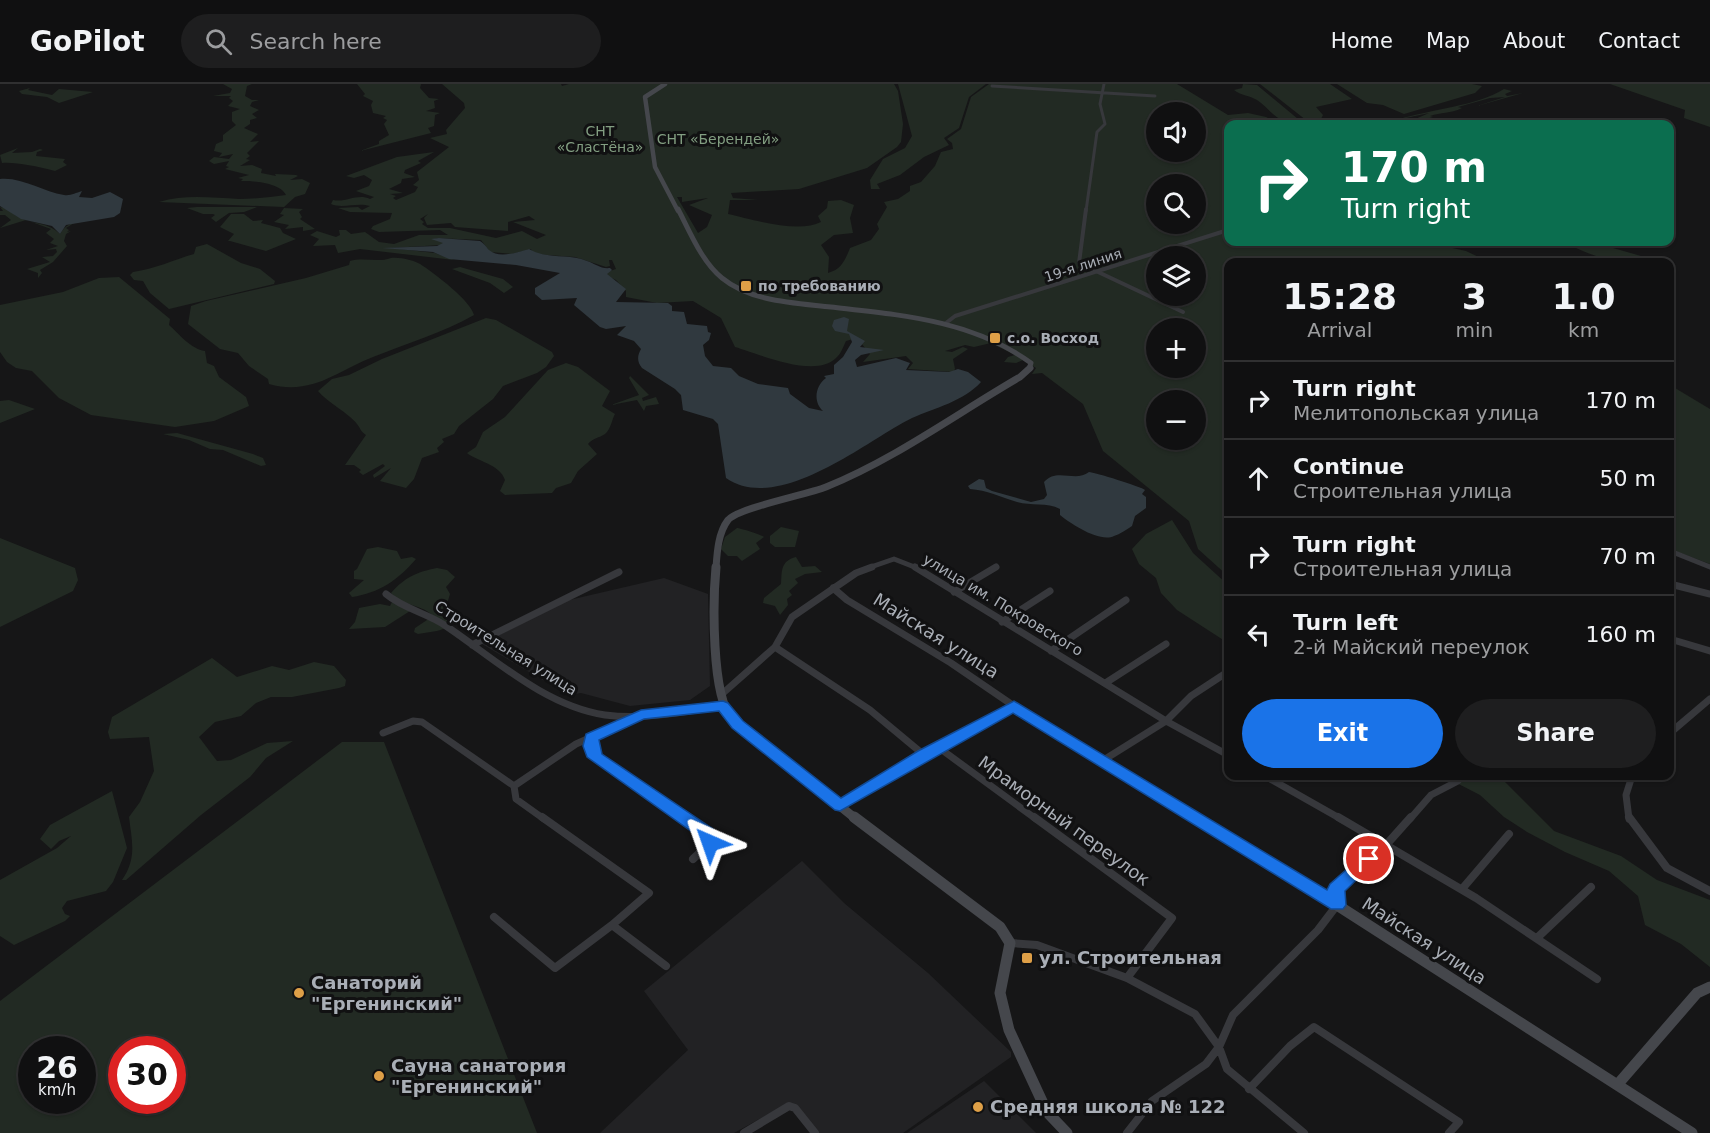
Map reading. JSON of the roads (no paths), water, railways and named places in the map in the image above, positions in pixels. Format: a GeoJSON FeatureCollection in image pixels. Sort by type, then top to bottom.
{"type":"FeatureCollection","features":[{"type":"Feature","properties":{"kind":"street"},"geometry":{"type":"LineString","coordinates":[[664,84],[652,90],[645,98],[655,167],[709,264],[720,276],[742,289],[776,300],[902,315],[946,323],[1012,349],[1031,363],[1029,370],[1020,377],[843,480],[797,498],[742,513],[728,520],[721,532],[714,559],[716,642],[723,706],[737,725],[1000,927],[1010,943],[1000,993],[1009,1030],[1047,1112],[1067,1133]]}},
{"type":"Feature","properties":{"kind":"street"},"geometry":{"type":"LineString","coordinates":[[1104,84],[1100,104],[1105,124],[1096,132],[1079,263],[1183,312]]}},
{"type":"Feature","properties":{"kind":"street"},"geometry":{"type":"LineString","coordinates":[[992,87],[1155,96]]}},
{"type":"Feature","properties":{"kind":"street","name":"19-я линия"},"geometry":{"type":"LineString","coordinates":[[946,323],[955,316],[1224,231]]}},
{"type":"Feature","properties":{"kind":"street"},"geometry":{"type":"LineString","coordinates":[[1674,553],[1710,567]]}},
{"type":"Feature","properties":{"kind":"street","name":"улица им. Покровского"},"geometry":{"type":"LineString","coordinates":[[722,694],[775,648],[792,617],[856,573],[894,559],[915,567],[1002,622],[1107,682],[1166,721],[1224,753]]}},
{"type":"Feature","properties":{"kind":"street"},"geometry":{"type":"LineString","coordinates":[[954,592],[996,567]]}},
{"type":"Feature","properties":{"kind":"street"},"geometry":{"type":"LineString","coordinates":[[472,645],[619,572]]}},
{"type":"Feature","properties":{"kind":"street"},"geometry":{"type":"LineString","coordinates":[[1674,585],[1710,594]]}},
{"type":"Feature","properties":{"kind":"street","name":"Майская улица"},"geometry":{"type":"LineString","coordinates":[[833,588],[847,600],[951,663],[1014,706],[1337,905],[1618,1084],[1685,1131]]}},
{"type":"Feature","properties":{"kind":"street"},"geometry":{"type":"LineString","coordinates":[[1002,622],[1050,591]]}},
{"type":"Feature","properties":{"kind":"street","name":"Строительная улица"},"geometry":{"type":"LineString","coordinates":[[386,594],[434,618],[472,645],[567,704],[599,713],[641,715],[723,706]]}},
{"type":"Feature","properties":{"kind":"street"},"geometry":{"type":"LineString","coordinates":[[1051,651],[1126,600]]}},
{"type":"Feature","properties":{"kind":"street"},"geometry":{"type":"LineString","coordinates":[[1674,640],[1710,651]]}},
{"type":"Feature","properties":{"kind":"street"},"geometry":{"type":"LineString","coordinates":[[1107,682],[1166,644]]}},
{"type":"Feature","properties":{"kind":"street"},"geometry":{"type":"LineString","coordinates":[[775,648],[870,710],[924,755]]}},
{"type":"Feature","properties":{"kind":"street"},"geometry":{"type":"LineString","coordinates":[[1102,761],[1166,721],[1191,696],[1224,674]]}},
{"type":"Feature","properties":{"kind":"street"},"geometry":{"type":"LineString","coordinates":[[1674,730],[1710,699]]}},
{"type":"Feature","properties":{"kind":"street"},"geometry":{"type":"LineString","coordinates":[[840,806],[924,755],[1014,706]]}},
{"type":"Feature","properties":{"kind":"street"},"geometry":{"type":"LineString","coordinates":[[514,786],[576,744],[641,715]]}},
{"type":"Feature","properties":{"kind":"street"},"geometry":{"type":"LineString","coordinates":[[383,734],[413,721],[422,722],[514,786],[516,799],[649,893],[612,925],[555,968],[494,917]]}},
{"type":"Feature","properties":{"kind":"street"},"geometry":{"type":"LineString","coordinates":[[592,738],[591,746],[595,757],[707,834],[710,843],[693,859]]}},
{"type":"Feature","properties":{"kind":"street","name":"Мраморный переулок"},"geometry":{"type":"LineString","coordinates":[[938,747],[1172,918],[1127,978]]}},
{"type":"Feature","properties":{"kind":"street"},"geometry":{"type":"LineString","coordinates":[[1272,780],[1462,889],[1538,937],[1597,980]]}},
{"type":"Feature","properties":{"kind":"street"},"geometry":{"type":"LineString","coordinates":[[1631,780],[1626,795],[1629,820],[1667,868],[1693,884],[1710,891]]}},
{"type":"Feature","properties":{"kind":"street"},"geometry":{"type":"LineString","coordinates":[[1127,1133],[1152,1101],[1206,1064],[1219,1047],[1233,1015],[1318,930],[1337,905],[1336,889],[1387,844],[1431,795],[1458,781]]}},
{"type":"Feature","properties":{"kind":"street"},"geometry":{"type":"LineString","coordinates":[[1462,889],[1509,834]]}},
{"type":"Feature","properties":{"kind":"street"},"geometry":{"type":"LineString","coordinates":[[1538,937],[1591,887]]}},
{"type":"Feature","properties":{"kind":"street"},"geometry":{"type":"LineString","coordinates":[[612,925],[666,966]]}},
{"type":"Feature","properties":{"kind":"street"},"geometry":{"type":"LineString","coordinates":[[1010,943],[1037,945],[1127,978],[1195,1014],[1219,1047],[1227,1069],[1304,1133]]}},
{"type":"Feature","properties":{"kind":"street"},"geometry":{"type":"LineString","coordinates":[[1618,1084],[1689,1001],[1697,993],[1710,987]]}},
{"type":"Feature","properties":{"kind":"street"},"geometry":{"type":"LineString","coordinates":[[1249,1089],[1290,1046],[1314,1027],[1460,1122],[1449,1133]]}},
{"type":"Feature","properties":{"kind":"street"},"geometry":{"type":"LineString","coordinates":[[744,1133],[789,1106],[795,1108],[815,1133]]}},
{"type":"Feature","properties":{"kind":"place","name":"по требованию"},"geometry":{"type":"Point","coordinates":[746,286]}},
{"type":"Feature","properties":{"kind":"place","name":"с.о. Восход"},"geometry":{"type":"Point","coordinates":[995,338]}},
{"type":"Feature","properties":{"kind":"place","name":"ул. Строительная"},"geometry":{"type":"Point","coordinates":[1027,958]}},
{"type":"Feature","properties":{"kind":"place","name":"Санаторий \"Ергенинский\""},"geometry":{"type":"Point","coordinates":[299,993]}},
{"type":"Feature","properties":{"kind":"place","name":"Сауна санатория \"Ергенинский\""},"geometry":{"type":"Point","coordinates":[379,1076]}},
{"type":"Feature","properties":{"kind":"place","name":"Средняя школа № 122"},"geometry":{"type":"Point","coordinates":[978,1107]}},
{"type":"Feature","properties":{"kind":"park label","name":"СНТ «Берендей»"},"geometry":{"type":"Point","coordinates":[718,139]}},
{"type":"Feature","properties":{"kind":"park label","name":"СНТ «Сластёна»"},"geometry":{"type":"Point","coordinates":[600,140]}}]}
